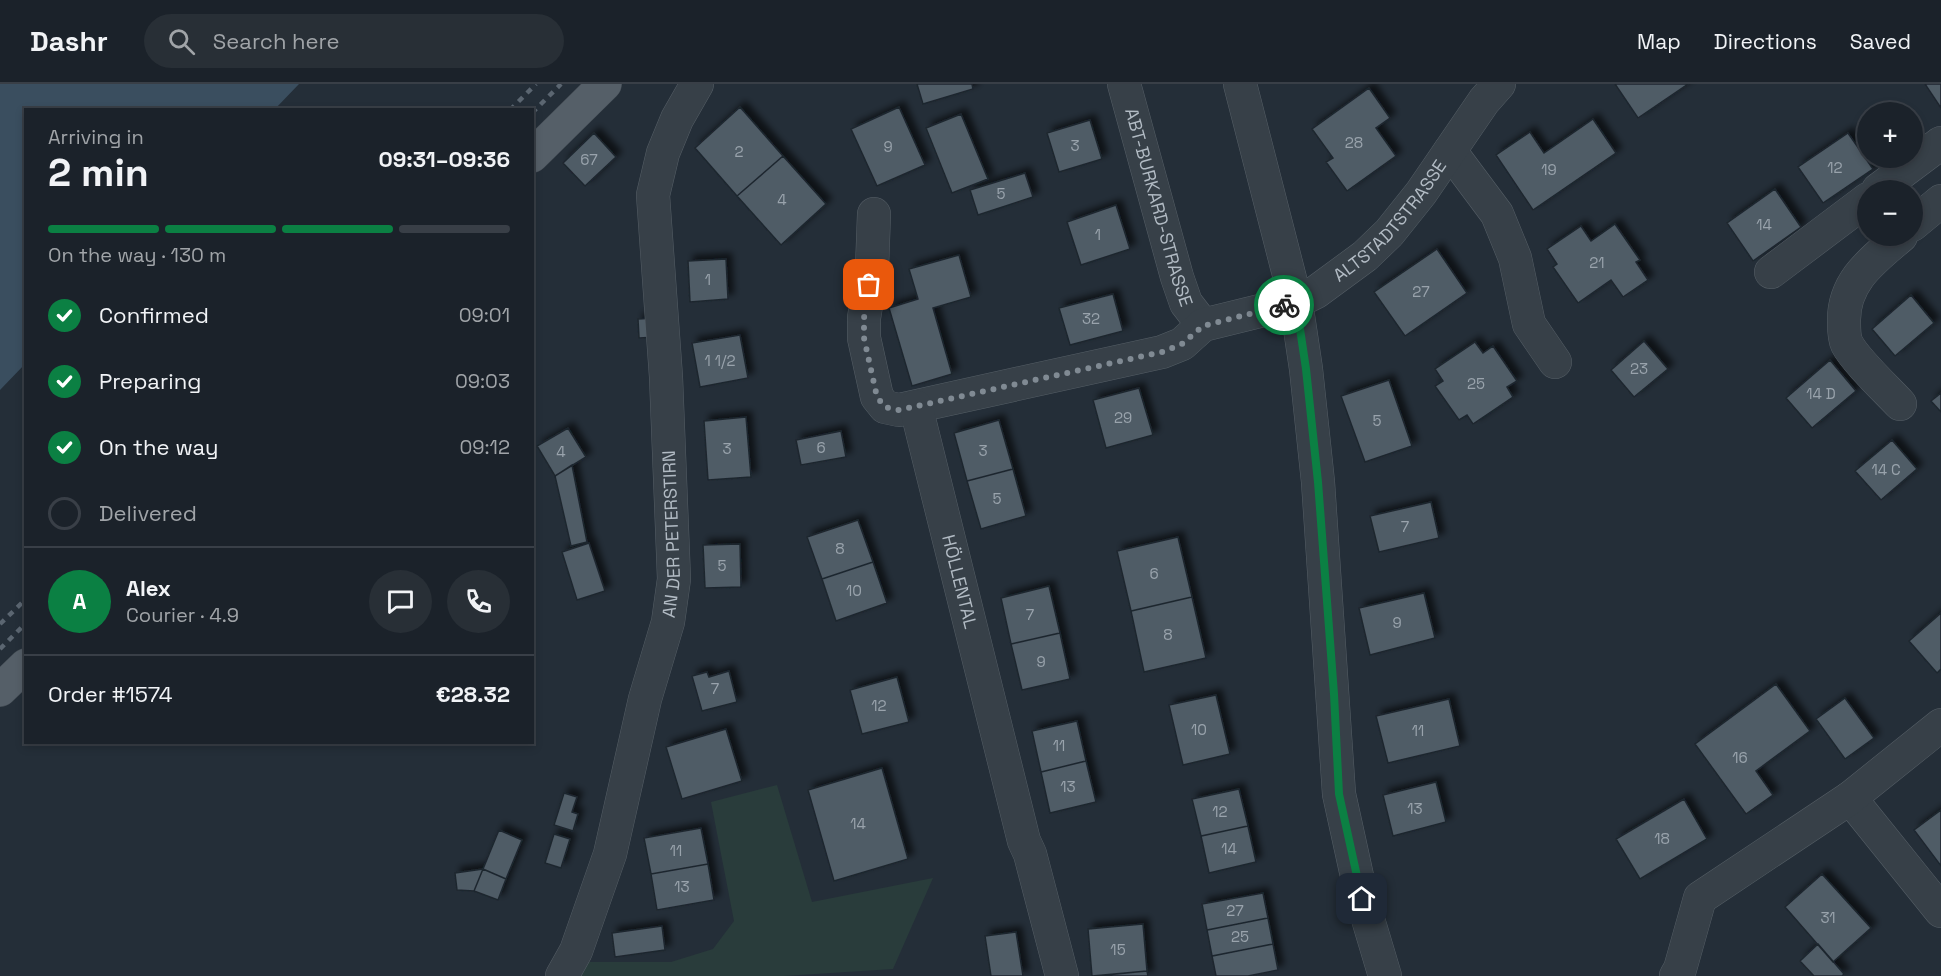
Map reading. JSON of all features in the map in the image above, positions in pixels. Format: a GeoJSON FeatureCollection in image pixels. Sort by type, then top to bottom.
{"type":"FeatureCollection","features":[{"type":"Feature","properties":{"kind":"main road"},"geometry":{"type":"LineString","coordinates":[[534,154],[601,85]]}},
{"type":"Feature","properties":{"kind":"main road"},"geometry":{"type":"LineString","coordinates":[[0,690],[24,667]]}},
{"type":"Feature","properties":{"kind":"street","name":"AN DER PETERSTIRN"},"geometry":{"type":"LineString","coordinates":[[562,976],[576,951],[610,854],[645,699],[668,622],[674,579],[666,377],[653,195],[663,153],[677,119],[697,84]]}},
{"type":"Feature","properties":{"kind":"street","name":"ABT-BURKARD-STRASSE"},"geometry":{"type":"LineString","coordinates":[[1124,84],[1177,277],[1186,303],[1203,326]]}},
{"type":"Feature","properties":{"kind":"street"},"geometry":{"type":"LineString","coordinates":[[1240,84],[1296,302],[1318,482],[1339,794],[1362,899],[1385,976]]}},
{"type":"Feature","properties":{"kind":"street","name":"ALTSTADTSTRASSE"},"geometry":{"type":"LineString","coordinates":[[916,407],[1162,352],[1182,344],[1203,326],[1296,302],[1316,292],[1365,256],[1389,233],[1421,193],[1484,101],[1499,84]]}},
{"type":"Feature","properties":{"kind":"street"},"geometry":{"type":"LineString","coordinates":[[1891,180],[1941,143]]}},
{"type":"Feature","properties":{"kind":"street","name":"ALTSTADTSTRASSE"},"geometry":{"type":"LineString","coordinates":[[1450,151],[1497,214],[1515,258],[1529,324],[1555,362]]}},
{"type":"Feature","properties":{"kind":"street"},"geometry":{"type":"LineString","coordinates":[[1923,216],[1941,201]]}},
{"type":"Feature","properties":{"kind":"street"},"geometry":{"type":"LineString","coordinates":[[1771,272],[1857,207]]}},
{"type":"Feature","properties":{"kind":"street"},"geometry":{"type":"LineString","coordinates":[[874,214],[872,268],[864,318],[864,338],[868,359],[877,397],[885,407],[899,410],[916,407]]}},
{"type":"Feature","properties":{"kind":"street"},"geometry":{"type":"LineString","coordinates":[[1890,246],[1870,263],[1849,289],[1844,312],[1844,330],[1848,345],[1860,362],[1900,404]]}},
{"type":"Feature","properties":{"kind":"street","name":"HÖLLENTAL"},"geometry":{"type":"LineString","coordinates":[[916,407],[1024,841],[1030,854],[1062,976]]}},
{"type":"Feature","properties":{"kind":"street"},"geometry":{"type":"LineString","coordinates":[[1676,976],[1700,898],[1850,798],[1941,725]]}},
{"type":"Feature","properties":{"kind":"street"},"geometry":{"type":"LineString","coordinates":[[1850,798],[1941,911]]}},
{"type":"Feature","properties":{"kind":"green space"},"geometry":{"type":"Polygon","coordinates":[[[777,785],[812,902],[933,878],[893,969],[784,976],[573,976],[581,962],[671,962],[713,949],[734,921],[711,802],[777,785]]]}},
{"type":"Feature","properties":{"kind":"water"},"geometry":{"type":"Polygon","coordinates":[[[0,84],[299,84],[276,108],[24,108],[24,365],[0,390],[0,84]]]}},
{"type":"Feature","properties":{"kind":"building"},"geometry":{"type":"Polygon","coordinates":[[[917,84],[972,84],[973,89],[923,104],[917,84]]]}},
{"type":"Feature","properties":{"kind":"building"},"geometry":{"type":"Polygon","coordinates":[[[1615,84],[1688,84],[1638,118],[1615,84]]]}},
{"type":"Feature","properties":{"kind":"building"},"geometry":{"type":"Polygon","coordinates":[[[1925,84],[1941,84],[1941,108],[1925,84]]]}},
{"type":"Feature","properties":{"kind":"building"},"geometry":{"type":"Polygon","coordinates":[[[1369,88],[1390,118],[1376,128],[1396,156],[1347,191],[1326,162],[1333,158],[1312,129],[1369,88]]]}},
{"type":"Feature","properties":{"kind":"building"},"geometry":{"type":"Polygon","coordinates":[[[740,107],[783,156],[737,196],[695,148],[740,107]]]}},
{"type":"Feature","properties":{"kind":"building"},"geometry":{"type":"Polygon","coordinates":[[[899,107],[925,165],[877,186],[851,129],[899,107]]]}},
{"type":"Feature","properties":{"kind":"building"},"geometry":{"type":"Polygon","coordinates":[[[961,114],[988,179],[952,193],[926,128],[961,114]]]}},
{"type":"Feature","properties":{"kind":"building"},"geometry":{"type":"Polygon","coordinates":[[[1593,119],[1616,153],[1533,210],[1496,155],[1530,132],[1544,153],[1593,119]]]}},
{"type":"Feature","properties":{"kind":"building"},"geometry":{"type":"Polygon","coordinates":[[[1090,120],[1102,159],[1059,172],[1047,133],[1090,120]]]}},
{"type":"Feature","properties":{"kind":"building"},"geometry":{"type":"Polygon","coordinates":[[[594,133],[616,157],[585,186],[563,163],[594,133]]]}},
{"type":"Feature","properties":{"kind":"building"},"geometry":{"type":"Polygon","coordinates":[[[1848,133],[1857,146],[1857,168],[1873,169],[1823,203],[1798,167],[1848,133]]]}},
{"type":"Feature","properties":{"kind":"building"},"geometry":{"type":"Polygon","coordinates":[[[783,156],[826,204],[781,245],[737,196],[783,156]]]}},
{"type":"Feature","properties":{"kind":"building"},"geometry":{"type":"Polygon","coordinates":[[[1025,173],[1033,197],[978,215],[970,190],[1025,173]]]}},
{"type":"Feature","properties":{"kind":"building"},"geometry":{"type":"Polygon","coordinates":[[[1775,189],[1801,227],[1753,261],[1727,223],[1775,189]]]}},
{"type":"Feature","properties":{"kind":"building"},"geometry":{"type":"Polygon","coordinates":[[[1116,205],[1130,249],[1081,265],[1067,222],[1116,205]]]}},
{"type":"Feature","properties":{"kind":"building"},"geometry":{"type":"Polygon","coordinates":[[[1615,224],[1640,260],[1636,262],[1648,280],[1623,297],[1611,280],[1578,303],[1553,267],[1557,264],[1547,249],[1581,226],[1591,241],[1615,224]]]}},
{"type":"Feature","properties":{"kind":"building"},"geometry":{"type":"Polygon","coordinates":[[[1437,249],[1467,293],[1405,336],[1374,292],[1437,249]]]}},
{"type":"Feature","properties":{"kind":"building"},"geometry":{"type":"Polygon","coordinates":[[[959,255],[971,297],[933,308],[952,374],[912,386],[889,308],[918,299],[909,269],[959,255]]]}},
{"type":"Feature","properties":{"kind":"building"},"geometry":{"type":"Polygon","coordinates":[[[726,259],[728,299],[690,302],[688,261],[726,259]]]}},
{"type":"Feature","properties":{"kind":"building"},"geometry":{"type":"Polygon","coordinates":[[[1113,294],[1123,331],[1070,345],[1059,308],[1113,294]]]}},
{"type":"Feature","properties":{"kind":"building"},"geometry":{"type":"Polygon","coordinates":[[[1911,295],[1934,323],[1895,356],[1872,329],[1911,295]]]}},
{"type":"Feature","properties":{"kind":"building"},"geometry":{"type":"Polygon","coordinates":[[[655,318],[657,337],[639,338],[638,319],[655,318]]]}},
{"type":"Feature","properties":{"kind":"building"},"geometry":{"type":"Polygon","coordinates":[[[740,335],[748,378],[700,387],[692,343],[740,335]]]}},
{"type":"Feature","properties":{"kind":"building"},"geometry":{"type":"Polygon","coordinates":[[[1644,341],[1668,369],[1634,397],[1611,370],[1644,341]]]}},
{"type":"Feature","properties":{"kind":"building"},"geometry":{"type":"Polygon","coordinates":[[[1475,342],[1483,353],[1493,346],[1517,381],[1507,387],[1513,397],[1473,424],[1467,415],[1459,420],[1435,386],[1443,381],[1435,369],[1475,342]]]}},
{"type":"Feature","properties":{"kind":"building"},"geometry":{"type":"Polygon","coordinates":[[[1830,360],[1856,391],[1812,428],[1786,398],[1830,360]]]}},
{"type":"Feature","properties":{"kind":"building"},"geometry":{"type":"Polygon","coordinates":[[[1389,380],[1412,446],[1365,462],[1341,396],[1389,380]]]}},
{"type":"Feature","properties":{"kind":"building"},"geometry":{"type":"Polygon","coordinates":[[[1139,388],[1153,435],[1106,448],[1093,400],[1139,388]]]}},
{"type":"Feature","properties":{"kind":"building"},"geometry":{"type":"Polygon","coordinates":[[[1941,393],[1941,412],[1931,401],[1941,393]]]}},
{"type":"Feature","properties":{"kind":"building"},"geometry":{"type":"Polygon","coordinates":[[[746,417],[751,477],[708,480],[704,421],[746,417]]]}},
{"type":"Feature","properties":{"kind":"building"},"geometry":{"type":"Polygon","coordinates":[[[999,420],[1013,469],[967,481],[954,433],[999,420]]]}},
{"type":"Feature","properties":{"kind":"building"},"geometry":{"type":"Polygon","coordinates":[[[568,428],[586,457],[555,476],[537,446],[568,428]]]}},
{"type":"Feature","properties":{"kind":"building"},"geometry":{"type":"Polygon","coordinates":[[[841,431],[846,457],[801,465],[796,440],[841,431]]]}},
{"type":"Feature","properties":{"kind":"building"},"geometry":{"type":"Polygon","coordinates":[[[1892,440],[1917,469],[1881,500],[1855,471],[1892,440]]]}},
{"type":"Feature","properties":{"kind":"building"},"geometry":{"type":"Polygon","coordinates":[[[572,465],[587,542],[571,546],[555,476],[572,465]]]}},
{"type":"Feature","properties":{"kind":"building"},"geometry":{"type":"Polygon","coordinates":[[[1013,469],[1026,516],[981,529],[967,481],[1013,469]]]}},
{"type":"Feature","properties":{"kind":"building"},"geometry":{"type":"Polygon","coordinates":[[[1431,502],[1439,538],[1379,552],[1370,516],[1431,502]]]}},
{"type":"Feature","properties":{"kind":"building"},"geometry":{"type":"Polygon","coordinates":[[[858,520],[873,562],[822,579],[807,537],[858,520]]]}},
{"type":"Feature","properties":{"kind":"building"},"geometry":{"type":"Polygon","coordinates":[[[1178,537],[1192,597],[1131,611],[1117,551],[1178,537]]]}},
{"type":"Feature","properties":{"kind":"building"},"geometry":{"type":"Polygon","coordinates":[[[589,543],[605,591],[577,600],[562,552],[589,543]]]}},
{"type":"Feature","properties":{"kind":"building"},"geometry":{"type":"Polygon","coordinates":[[[740,544],[741,587],[705,588],[703,545],[740,544]]]}},
{"type":"Feature","properties":{"kind":"building"},"geometry":{"type":"Polygon","coordinates":[[[873,562],[887,603],[836,621],[822,579],[873,562]]]}},
{"type":"Feature","properties":{"kind":"building"},"geometry":{"type":"Polygon","coordinates":[[[1049,586],[1060,633],[1011,644],[1001,598],[1049,586]]]}},
{"type":"Feature","properties":{"kind":"building"},"geometry":{"type":"Polygon","coordinates":[[[1424,593],[1435,638],[1370,655],[1359,608],[1424,593]]]}},
{"type":"Feature","properties":{"kind":"building"},"geometry":{"type":"Polygon","coordinates":[[[1192,597],[1206,658],[1144,672],[1131,611],[1192,597]]]}},
{"type":"Feature","properties":{"kind":"building"},"geometry":{"type":"Polygon","coordinates":[[[1941,613],[1941,669],[1937,673],[1909,641],[1941,613]]]}},
{"type":"Feature","properties":{"kind":"building"},"geometry":{"type":"Polygon","coordinates":[[[1060,633],[1070,679],[1022,690],[1011,644],[1060,633]]]}},
{"type":"Feature","properties":{"kind":"building"},"geometry":{"type":"Polygon","coordinates":[[[729,671],[737,702],[702,711],[692,676],[707,672],[709,677],[729,671]]]}},
{"type":"Feature","properties":{"kind":"building"},"geometry":{"type":"Polygon","coordinates":[[[897,677],[909,722],[862,734],[850,690],[897,677]]]}},
{"type":"Feature","properties":{"kind":"building"},"geometry":{"type":"Polygon","coordinates":[[[1776,684],[1810,731],[1756,771],[1773,795],[1746,814],[1695,744],[1776,684]]]}},
{"type":"Feature","properties":{"kind":"building"},"geometry":{"type":"Polygon","coordinates":[[[1216,695],[1230,754],[1183,765],[1169,705],[1216,695]]]}},
{"type":"Feature","properties":{"kind":"building"},"geometry":{"type":"Polygon","coordinates":[[[1845,698],[1874,738],[1845,759],[1816,719],[1845,698]]]}},
{"type":"Feature","properties":{"kind":"building"},"geometry":{"type":"Polygon","coordinates":[[[1449,699],[1460,746],[1388,763],[1376,716],[1449,699]]]}},
{"type":"Feature","properties":{"kind":"building"},"geometry":{"type":"Polygon","coordinates":[[[1077,721],[1086,761],[1041,772],[1032,731],[1077,721]]]}},
{"type":"Feature","properties":{"kind":"building"},"geometry":{"type":"Polygon","coordinates":[[[726,729],[742,781],[682,799],[666,747],[726,729]]]}},
{"type":"Feature","properties":{"kind":"building"},"geometry":{"type":"Polygon","coordinates":[[[1086,761],[1096,802],[1050,813],[1041,772],[1086,761]]]}},
{"type":"Feature","properties":{"kind":"building"},"geometry":{"type":"Polygon","coordinates":[[[882,768],[908,859],[834,881],[808,790],[882,768]]]}},
{"type":"Feature","properties":{"kind":"building"},"geometry":{"type":"Polygon","coordinates":[[[1436,782],[1446,822],[1393,836],[1383,795],[1436,782]]]}},
{"type":"Feature","properties":{"kind":"building"},"geometry":{"type":"Polygon","coordinates":[[[1239,789],[1248,826],[1201,836],[1192,799],[1239,789]]]}},
{"type":"Feature","properties":{"kind":"building"},"geometry":{"type":"Polygon","coordinates":[[[564,793],[577,797],[572,812],[578,814],[573,831],[554,825],[564,793]]]}},
{"type":"Feature","properties":{"kind":"building"},"geometry":{"type":"Polygon","coordinates":[[[1684,799],[1707,839],[1640,879],[1616,839],[1684,799]]]}},
{"type":"Feature","properties":{"kind":"building"},"geometry":{"type":"Polygon","coordinates":[[[1941,810],[1941,866],[1914,830],[1941,810]]]}},
{"type":"Feature","properties":{"kind":"building"},"geometry":{"type":"Polygon","coordinates":[[[1248,826],[1256,862],[1209,873],[1201,836],[1248,826]]]}},
{"type":"Feature","properties":{"kind":"building"},"geometry":{"type":"Polygon","coordinates":[[[701,828],[708,864],[651,874],[644,838],[701,828]]]}},
{"type":"Feature","properties":{"kind":"building"},"geometry":{"type":"Polygon","coordinates":[[[499,830],[522,840],[506,879],[483,869],[499,830]]]}},
{"type":"Feature","properties":{"kind":"building"},"geometry":{"type":"Polygon","coordinates":[[[554,834],[570,839],[561,868],[545,863],[554,834]]]}},
{"type":"Feature","properties":{"kind":"building"},"geometry":{"type":"Polygon","coordinates":[[[708,864],[714,900],[657,910],[651,874],[708,864]]]}},
{"type":"Feature","properties":{"kind":"building"},"geometry":{"type":"Polygon","coordinates":[[[483,869],[506,879],[498,900],[474,891],[483,869]]]}},
{"type":"Feature","properties":{"kind":"building"},"geometry":{"type":"Polygon","coordinates":[[[483,869],[474,891],[457,890],[455,873],[483,869]]]}},
{"type":"Feature","properties":{"kind":"building"},"geometry":{"type":"Polygon","coordinates":[[[1822,874],[1871,928],[1833,962],[1785,907],[1822,874]]]}},
{"type":"Feature","properties":{"kind":"building"},"geometry":{"type":"Polygon","coordinates":[[[1263,893],[1268,918],[1207,930],[1202,904],[1263,893]]]}},
{"type":"Feature","properties":{"kind":"building"},"geometry":{"type":"Polygon","coordinates":[[[1268,918],[1273,944],[1212,956],[1207,930],[1268,918]]]}},
{"type":"Feature","properties":{"kind":"building"},"geometry":{"type":"Polygon","coordinates":[[[1143,924],[1147,971],[1092,976],[1088,929],[1143,924]]]}},
{"type":"Feature","properties":{"kind":"building"},"geometry":{"type":"Polygon","coordinates":[[[662,926],[665,950],[615,957],[612,933],[662,926]]]}},
{"type":"Feature","properties":{"kind":"building"},"geometry":{"type":"Polygon","coordinates":[[[1016,932],[1023,976],[991,976],[985,936],[1016,932]]]}},
{"type":"Feature","properties":{"kind":"building"},"geometry":{"type":"Polygon","coordinates":[[[1273,944],[1278,970],[1248,976],[1216,976],[1212,956],[1273,944]]]}},
{"type":"Feature","properties":{"kind":"building"},"geometry":{"type":"Polygon","coordinates":[[[1818,944],[1844,974],[1842,976],[1814,976],[1800,961],[1818,944]]]}},
{"type":"Feature","properties":{"kind":"building"},"geometry":{"type":"Polygon","coordinates":[[[1147,971],[1148,976],[1096,976],[1147,971]]]}},
{"type":"Feature","properties":{"kind":"railway"},"geometry":{"type":"LineString","coordinates":[[512,108],[536,84]]}},
{"type":"Feature","properties":{"kind":"railway"},"geometry":{"type":"LineString","coordinates":[[534,111],[561,84]]}},
{"type":"Feature","properties":{"kind":"railway"},"geometry":{"type":"LineString","coordinates":[[0,624],[24,601]]}},
{"type":"Feature","properties":{"kind":"railway"},"geometry":{"type":"LineString","coordinates":[[0,649],[24,625]]}},
{"type":"Feature","properties":{"kind":"way so far"},"geometry":{"type":"LineString","coordinates":[[869,285],[864,318],[864,338],[877,397],[885,407],[899,410],[1162,352],[1182,344],[1203,326],[1284,305]]}},
{"type":"Feature","properties":{"kind":"route"},"geometry":{"type":"LineString","coordinates":[[1284,305],[1296,302],[1306,369],[1318,482],[1339,794],[1362,899]]}}]}
